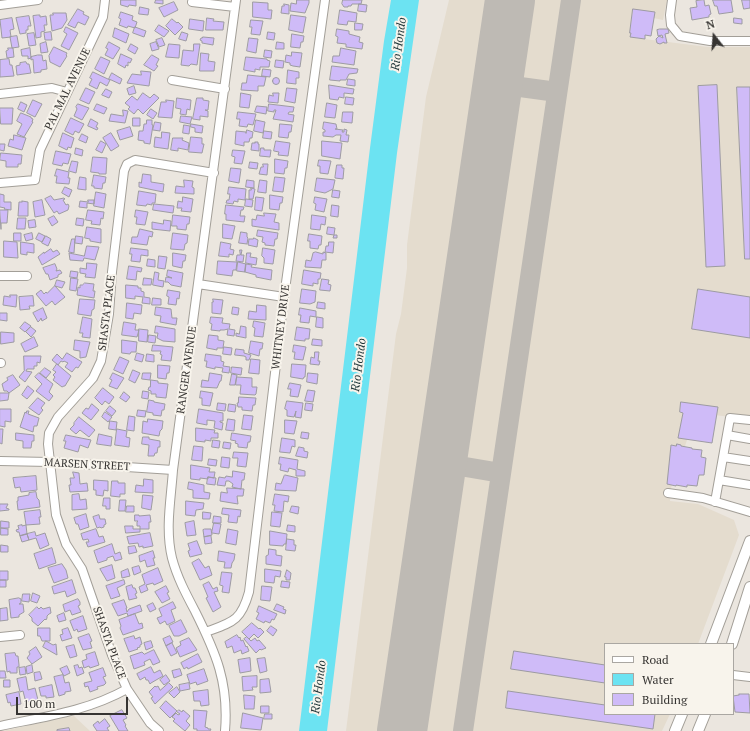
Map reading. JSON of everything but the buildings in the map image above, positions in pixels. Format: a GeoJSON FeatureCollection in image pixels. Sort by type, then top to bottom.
{"type":"FeatureCollection","features":[{"type":"Feature","properties":{"kind":"main road"},"geometry":{"type":"LineString","coordinates":[[711,643],[750,541]]}},
{"type":"Feature","properties":{"kind":"main road"},"geometry":{"type":"LineString","coordinates":[[732,643],[750,587]]}},
{"type":"Feature","properties":{"kind":"main road"},"geometry":{"type":"LineString","coordinates":[[675,731],[682,715]]}},
{"type":"Feature","properties":{"kind":"main road"},"geometry":{"type":"LineString","coordinates":[[698,731],[705,715]]}},
{"type":"Feature","properties":{"kind":"street"},"geometry":{"type":"LineString","coordinates":[[0,5],[38,0]]}},
{"type":"Feature","properties":{"kind":"street","name":"PAL MAL AVENUE"},"geometry":{"type":"LineString","coordinates":[[0,183],[35,180],[40,150],[103,17],[104,0]]}},
{"type":"Feature","properties":{"kind":"street","name":"WHITNEY DRIVE"},"geometry":{"type":"LineString","coordinates":[[206,632],[239,616],[245,606],[249,592],[284,297],[326,0]]}},
{"type":"Feature","properties":{"kind":"street"},"geometry":{"type":"LineString","coordinates":[[672,0],[670,15],[671,25],[680,36],[710,41],[750,41]]}},
{"type":"Feature","properties":{"kind":"street"},"geometry":{"type":"LineString","coordinates":[[192,2],[236,4]]}},
{"type":"Feature","properties":{"kind":"street","name":"RANGER AVENUE"},"geometry":{"type":"LineString","coordinates":[[225,731],[226,708],[224,685],[206,632],[178,577],[172,557],[168,520],[173,470],[236,4]]}},
{"type":"Feature","properties":{"kind":"street"},"geometry":{"type":"LineString","coordinates":[[172,80],[224,89]]}},
{"type":"Feature","properties":{"kind":"street"},"geometry":{"type":"LineString","coordinates":[[0,94],[52,88],[67,92]]}},
{"type":"Feature","properties":{"kind":"street","name":"SHASTA PLACE"},"geometry":{"type":"LineString","coordinates":[[159,731],[150,723],[126,689],[112,655],[82,569],[66,544],[56,515],[48,444],[49,434],[58,418],[93,378],[101,361],[109,314],[112,272],[124,171],[127,164],[135,160],[214,173]]}},
{"type":"Feature","properties":{"kind":"street"},"geometry":{"type":"LineString","coordinates":[[0,276],[27,276]]}},
{"type":"Feature","properties":{"kind":"street"},"geometry":{"type":"LineString","coordinates":[[198,284],[284,297]]}},
{"type":"Feature","properties":{"kind":"street"},"geometry":{"type":"LineString","coordinates":[[715,502],[730,418],[750,420]]}},
{"type":"Feature","properties":{"kind":"street"},"geometry":{"type":"LineString","coordinates":[[727,435],[750,439]]}},
{"type":"Feature","properties":{"kind":"street"},"geometry":{"type":"LineString","coordinates":[[723,457],[750,462]]}},
{"type":"Feature","properties":{"kind":"street","name":"MARSEN STREET"},"geometry":{"type":"LineString","coordinates":[[0,461],[50,462],[173,470]]}},
{"type":"Feature","properties":{"kind":"street"},"geometry":{"type":"LineString","coordinates":[[719,480],[750,484]]}},
{"type":"Feature","properties":{"kind":"street"},"geometry":{"type":"LineString","coordinates":[[668,493],[703,498],[750,512]]}},
{"type":"Feature","properties":{"kind":"street"},"geometry":{"type":"LineString","coordinates":[[0,637],[20,635]]}},
{"type":"Feature","properties":{"kind":"street"},"geometry":{"type":"LineString","coordinates":[[734,675],[750,677]]}},
{"type":"Feature","properties":{"kind":"street"},"geometry":{"type":"LineString","coordinates":[[0,726],[81,709],[112,698],[126,689]]}},
{"type":"Feature","properties":{"kind":"shaded area"},"geometry":{"type":"Polygon","coordinates":[[[449,0],[667,0],[663,20],[639,15],[636,38],[708,47],[750,47],[750,419],[696,413],[671,488],[670,501],[698,504],[734,520],[739,535],[698,643],[604,643],[604,715],[670,715],[662,731],[346,731],[396,334],[401,314],[407,268],[407,245],[426,97],[449,0]]]}},
{"type":"Feature","properties":{"kind":"shaded area"},"geometry":{"type":"Polygon","coordinates":[[[74,716],[90,731],[2,731],[74,716]]]}},
{"type":"Feature","properties":{"kind":"water","name":"Rio Hondo"},"geometry":{"type":"Polygon","coordinates":[[[391,0],[419,0],[397,153],[327,731],[299,731],[370,148],[391,0]]]}},
{"type":"Feature","properties":{"kind":"taxiway"},"geometry":{"type":"LineString","coordinates":[[463,731],[571,0]]}},
{"type":"Feature","properties":{"kind":"taxiway"},"geometry":{"type":"LineString","coordinates":[[498,84],[557,92]]}},
{"type":"Feature","properties":{"kind":"taxiway"},"geometry":{"type":"LineString","coordinates":[[442,463],[501,473]]}},
{"type":"Feature","properties":{"kind":"runway"},"geometry":{"type":"LineString","coordinates":[[402,731],[510,0]]}}]}
